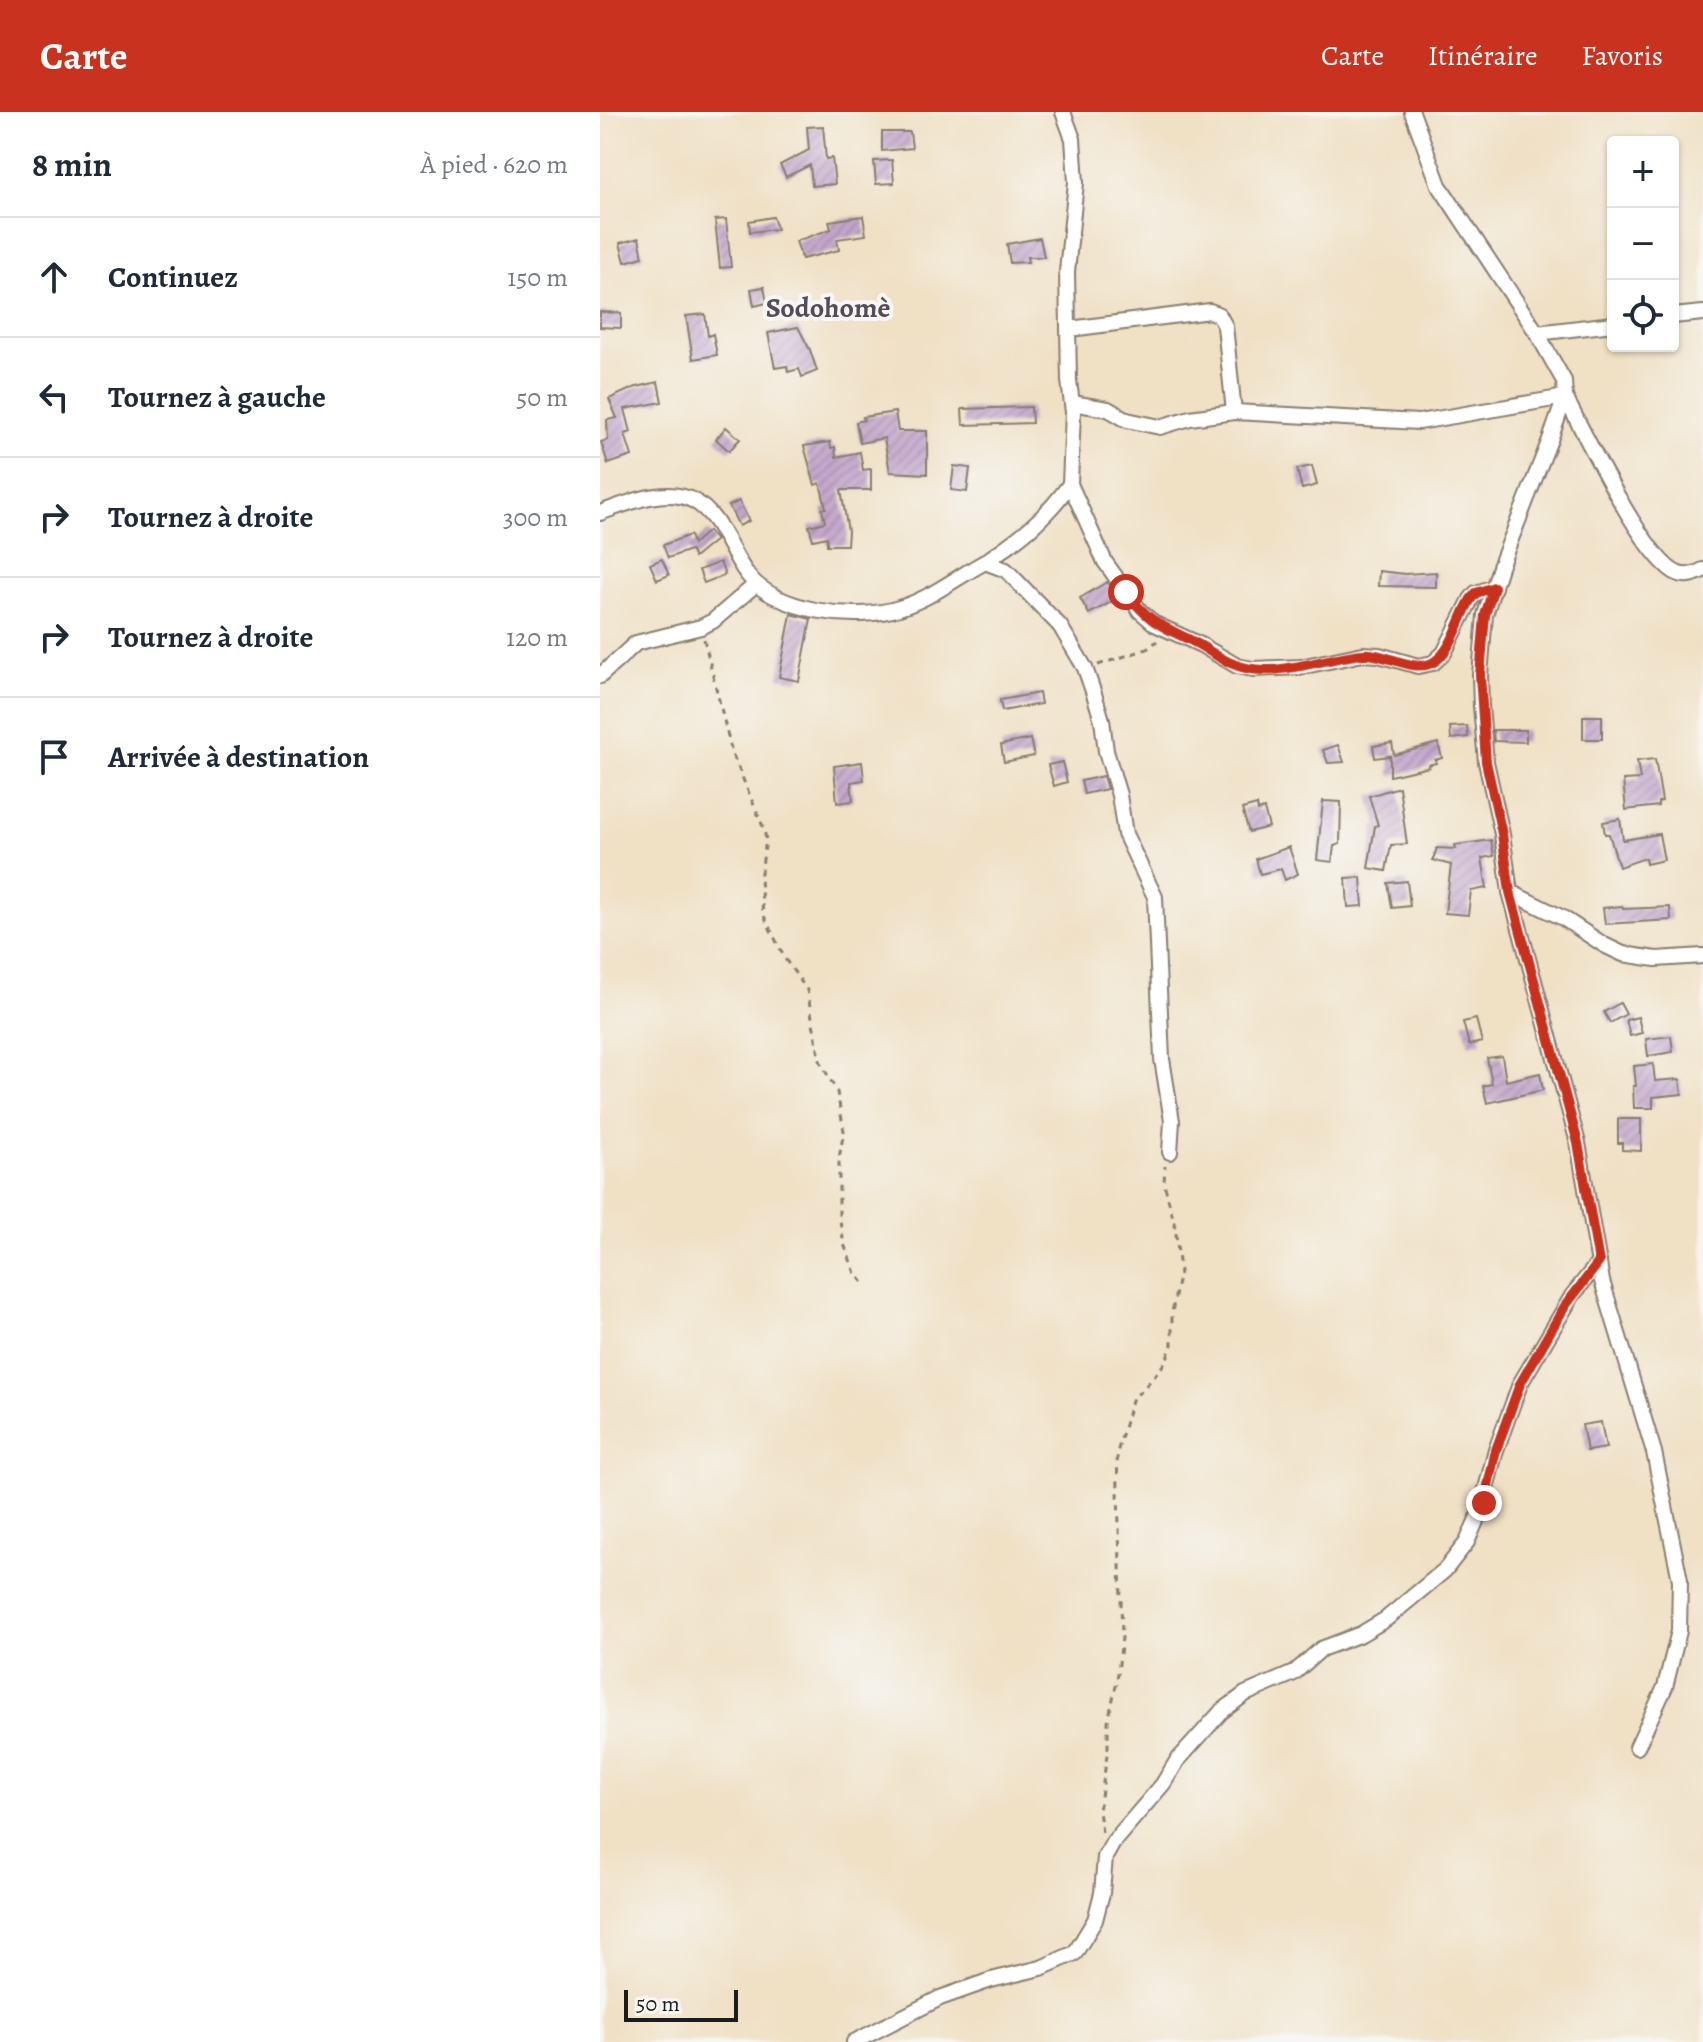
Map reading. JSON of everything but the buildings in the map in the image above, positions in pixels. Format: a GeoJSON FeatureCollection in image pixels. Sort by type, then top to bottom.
{"type":"FeatureCollection","features":[{"type":"Feature","properties":{"kind":"street"},"geometry":{"type":"LineString","coordinates":[[1063,112],[1073,139]]}},
{"type":"Feature","properties":{"kind":"street"},"geometry":{"type":"LineString","coordinates":[[1074,112],[1076,182],[1067,272],[1072,403],[1070,484],[1105,562],[1126,592],[1155,624],[1237,666],[1253,669],[1305,666],[1363,654],[1379,655],[1418,666],[1433,663],[1444,653],[1471,599],[1476,593],[1494,587]]}},
{"type":"Feature","properties":{"kind":"street"},"geometry":{"type":"LineString","coordinates":[[1412,112],[1439,185],[1537,333],[1564,381],[1565,397],[1485,615],[1481,706],[1486,762],[1502,834],[1510,892],[1578,1143],[1602,1281],[1654,1452],[1680,1580],[1679,1631],[1665,1687],[1637,1747]]}},
{"type":"Feature","properties":{"kind":"street"},"geometry":{"type":"LineString","coordinates":[[1070,329],[1210,311],[1219,315],[1225,326],[1234,412]]}},
{"type":"Feature","properties":{"kind":"street"},"geometry":{"type":"LineString","coordinates":[[1679,315],[1703,313]]}},
{"type":"Feature","properties":{"kind":"street"},"geometry":{"type":"LineString","coordinates":[[1537,333],[1607,325]]}},
{"type":"Feature","properties":{"kind":"street"},"geometry":{"type":"LineString","coordinates":[[1072,403],[1108,409],[1127,420],[1160,427],[1190,418],[1234,412],[1419,422],[1565,397]]}},
{"type":"Feature","properties":{"kind":"street"},"geometry":{"type":"LineString","coordinates":[[1565,397],[1627,514],[1658,557],[1677,573],[1693,575],[1703,570]]}},
{"type":"Feature","properties":{"kind":"street"},"geometry":{"type":"LineString","coordinates":[[600,513],[623,504],[665,495],[693,500],[716,521],[755,585],[790,602],[818,610],[839,615],[871,615],[901,608],[985,562],[1022,536],[1051,510],[1070,484]]}},
{"type":"Feature","properties":{"kind":"street"},"geometry":{"type":"LineString","coordinates":[[985,562],[1006,570],[1060,626],[1085,668],[1102,720],[1125,834],[1155,897],[1163,1073],[1172,1121],[1170,1152]]}},
{"type":"Feature","properties":{"kind":"street"},"geometry":{"type":"LineString","coordinates":[[600,676],[636,643],[701,627],[713,621],[755,585]]}},
{"type":"Feature","properties":{"kind":"street"},"geometry":{"type":"LineString","coordinates":[[1510,892],[1563,918],[1623,954],[1656,959],[1703,956]]}},
{"type":"Feature","properties":{"kind":"street"},"geometry":{"type":"LineString","coordinates":[[854,2042],[940,1998],[991,1980],[1041,1968],[1075,1953],[1095,1920],[1102,1893],[1105,1857],[1120,1834],[1163,1784],[1177,1761],[1226,1708],[1245,1694],[1294,1673],[1321,1649],[1361,1634],[1386,1619],[1451,1563],[1467,1542],[1484,1503],[1496,1450],[1520,1384],[1565,1306],[1599,1262]]}},
{"type":"Feature","properties":{"kind":"path"},"geometry":{"type":"LineString","coordinates":[[701,627],[726,731],[766,840],[760,879],[763,914],[785,959],[807,990],[820,1061],[837,1092],[844,1131],[839,1158],[839,1215],[844,1244],[855,1273],[865,1285]]}},
{"type":"Feature","properties":{"kind":"path"},"geometry":{"type":"LineString","coordinates":[[1085,668],[1147,649],[1164,635],[1174,632]]}},
{"type":"Feature","properties":{"kind":"path"},"geometry":{"type":"LineString","coordinates":[[1105,1857],[1099,1811],[1108,1748],[1108,1721],[1122,1638],[1117,1453],[1132,1400],[1166,1361],[1172,1345],[1172,1312],[1180,1271],[1175,1225],[1163,1170],[1170,1152]]}},
{"type":"Feature","properties":{"kind":"district","name":"Sodohomè"},"geometry":{"type":"Point","coordinates":[828,307]}},
{"type":"Feature","properties":{"kind":"route"},"geometry":{"type":"LineString","coordinates":[[1126,592],[1155,624],[1237,666],[1277,669],[1363,654],[1398,659],[1418,666],[1433,663],[1444,653],[1471,599],[1476,593],[1494,587],[1485,615],[1480,675],[1486,762],[1502,834],[1510,892],[1578,1143],[1599,1262],[1565,1306],[1520,1384],[1496,1450],[1484,1503]]}}]}
